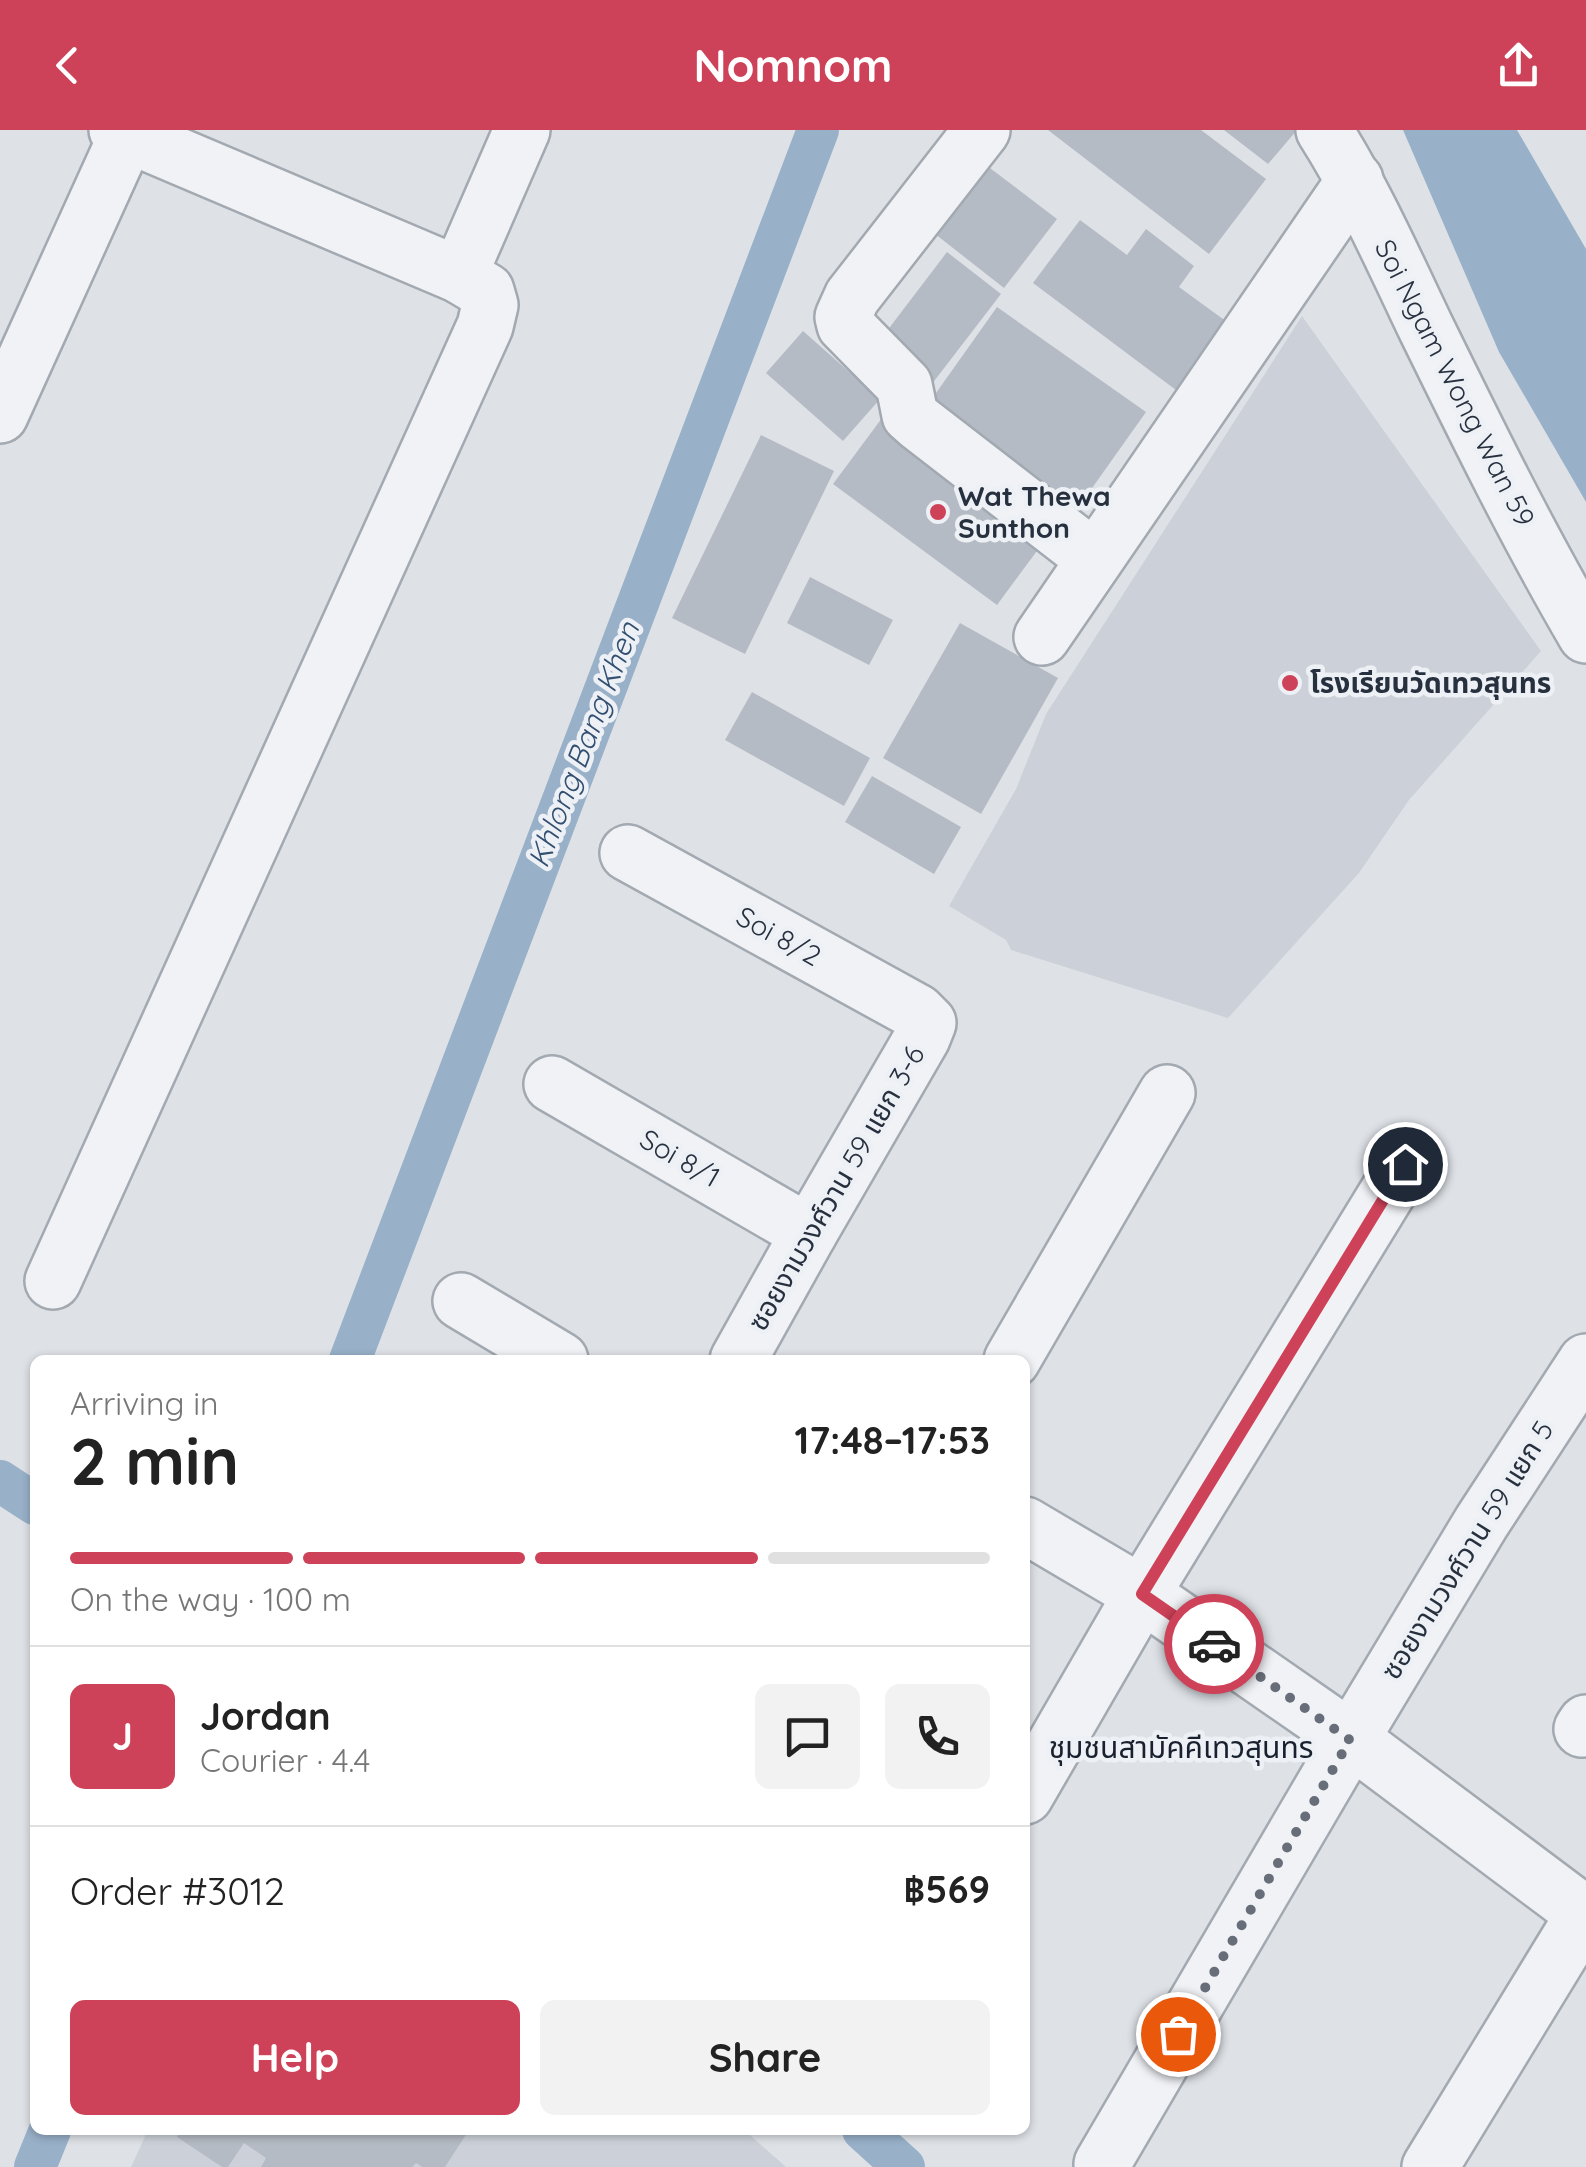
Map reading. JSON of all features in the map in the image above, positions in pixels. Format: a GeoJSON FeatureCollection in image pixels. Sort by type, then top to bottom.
{"type":"FeatureCollection","features":[{"type":"Feature","properties":{"kind":"street"},"geometry":{"type":"LineString","coordinates":[[459,275],[522,130]]}},
{"type":"Feature","properties":{"kind":"street"},"geometry":{"type":"LineString","coordinates":[[982,130],[852,298],[843,317],[845,325],[904,385],[910,414],[919,424],[1095,558]]}},
{"type":"Feature","properties":{"kind":"street","name":"Soi Ngam Wong Wan 59"},"geometry":{"type":"LineString","coordinates":[[1324,130],[1355,180],[1549,571],[1586,635]]}},
{"type":"Feature","properties":{"kind":"street"},"geometry":{"type":"LineString","coordinates":[[0,415],[122,133],[459,275],[486,291],[490,304],[485,326],[53,1281]]}},
{"type":"Feature","properties":{"kind":"street"},"geometry":{"type":"LineString","coordinates":[[1042,637],[1355,180]]}},
{"type":"Feature","properties":{"kind":"street","name":"Soi 8/2"},"geometry":{"type":"LineString","coordinates":[[628,853],[917,1012],[928,1022]]}},
{"type":"Feature","properties":{"kind":"street","name":"ซอยงามวงศ์วาน 59 แยก 3-6"},"geometry":{"type":"LineString","coordinates":[[746,1355],[808,1232],[928,1022]]}},
{"type":"Feature","properties":{"kind":"street","name":"Soi 8/1"},"geometry":{"type":"LineString","coordinates":[[552,1084],[808,1232]]}},
{"type":"Feature","properties":{"kind":"street"},"geometry":{"type":"LineString","coordinates":[[1015,1355],[1167,1093]]}},
{"type":"Feature","properties":{"kind":"street"},"geometry":{"type":"LineString","coordinates":[[1030,1787],[1142,1594],[1405,1164]]}},
{"type":"Feature","properties":{"kind":"street"},"geometry":{"type":"LineString","coordinates":[[461,1301],[552,1355]]}},
{"type":"Feature","properties":{"kind":"street","name":"ซอยงามวงศ์วาน 59 แยก 5"},"geometry":{"type":"LineString","coordinates":[[1102,2164],[1350,1740],[1482,1522],[1586,1362]]}},
{"type":"Feature","properties":{"kind":"street"},"geometry":{"type":"LineString","coordinates":[[1030,1528],[1142,1594],[1350,1740],[1585,1914],[1430,2167]]}},
{"type":"Feature","properties":{"kind":"shaded area","name":"โรงเรียนวัดเทวสุนทร"},"geometry":{"type":"Polygon","coordinates":[[[1302,316],[1541,651],[1409,800],[1359,873],[1228,1018],[1011,950],[1006,940],[949,906],[1016,789],[1046,714],[1302,316]]]}},
{"type":"Feature","properties":{"kind":"shaded area"},"geometry":{"type":"Polygon","coordinates":[[[146,2135],[750,2135],[786,2167],[131,2167],[146,2135]]]}},
{"type":"Feature","properties":{"kind":"water"},"geometry":{"type":"Polygon","coordinates":[[[1403,130],[1517,130],[1586,249],[1586,502],[1499,352],[1403,130]]]}},
{"type":"Feature","properties":{"kind":"building"},"geometry":{"type":"Polygon","coordinates":[[[1048,130],[1201,130],[1266,179],[1209,254],[1048,130]]]}},
{"type":"Feature","properties":{"kind":"building"},"geometry":{"type":"Polygon","coordinates":[[[1224,130],[1297,130],[1268,164],[1224,130]]]}},
{"type":"Feature","properties":{"kind":"building"},"geometry":{"type":"Polygon","coordinates":[[[982,162],[1057,219],[1004,288],[930,230],[982,162]]]}},
{"type":"Feature","properties":{"kind":"building"},"geometry":{"type":"Polygon","coordinates":[[[1080,220],[1127,255],[1146,229],[1194,266],[1179,287],[1234,327],[1184,396],[1033,283],[1080,220]]]}},
{"type":"Feature","properties":{"kind":"building"},"geometry":{"type":"Polygon","coordinates":[[[947,252],[1001,294],[928,389],[874,348],[947,252]]]}},
{"type":"Feature","properties":{"kind":"building"},"geometry":{"type":"Polygon","coordinates":[[[997,307],[1146,412],[1068,522],[919,417],[997,307]]]}},
{"type":"Feature","properties":{"kind":"building"},"geometry":{"type":"Polygon","coordinates":[[[803,331],[880,399],[843,441],[766,373],[803,331]]]}},
{"type":"Feature","properties":{"kind":"building"},"geometry":{"type":"Polygon","coordinates":[[[885,414],[1048,536],[997,605],[833,484],[885,414]]]}},
{"type":"Feature","properties":{"kind":"building"},"geometry":{"type":"Polygon","coordinates":[[[761,435],[834,471],[745,654],[672,618],[761,435]]]}},
{"type":"Feature","properties":{"kind":"building"},"geometry":{"type":"Polygon","coordinates":[[[810,577],[893,620],[869,665],[787,623],[810,577]]]}},
{"type":"Feature","properties":{"kind":"building"},"geometry":{"type":"Polygon","coordinates":[[[960,623],[1058,678],[981,814],[883,758],[960,623]]]}},
{"type":"Feature","properties":{"kind":"building"},"geometry":{"type":"Polygon","coordinates":[[[752,692],[870,758],[844,806],[725,740],[752,692]]]}},
{"type":"Feature","properties":{"kind":"building"},"geometry":{"type":"Polygon","coordinates":[[[872,776],[961,827],[934,874],[845,822],[872,776]]]}},
{"type":"Feature","properties":{"kind":"building"},"geometry":{"type":"Polygon","coordinates":[[[466,2135],[445,2167],[422,2167],[416,2163],[412,2167],[261,2167],[266,2158],[244,2143],[228,2167],[222,2167],[177,2137],[466,2135]]]}},
{"type":"Feature","properties":{"kind":"waterway","name":"Khlong Bang Khen"},"geometry":{"type":"LineString","coordinates":[[352,1355],[818,130]]}},
{"type":"Feature","properties":{"kind":"waterway"},"geometry":{"type":"LineString","coordinates":[[0,1481],[30,1501]]}},
{"type":"Feature","properties":{"kind":"waterway","name":"Khlong Bang Khen"},"geometry":{"type":"LineString","coordinates":[[35,2167],[48,2135]]}},
{"type":"Feature","properties":{"kind":"waterway"},"geometry":{"type":"LineString","coordinates":[[869,2135],[904,2167]]}},
{"type":"Feature","properties":{"kind":"way so far"},"geometry":{"type":"LineString","coordinates":[[1178,2034],[1350,1740],[1214,1644]]}},
{"type":"Feature","properties":{"kind":"place","name":"Wat Thewa Sunthon"},"geometry":{"type":"Point","coordinates":[938,512]}},
{"type":"Feature","properties":{"kind":"place","name":"โรงเรียนวัดเทวสุนทร"},"geometry":{"type":"Point","coordinates":[1290,683]}},
{"type":"Feature","properties":{"kind":"district","name":"ชุมชนสามัคคีเทวสุนทร"},"geometry":{"type":"Point","coordinates":[1181,1748]}},
{"type":"Feature","properties":{"kind":"route"},"geometry":{"type":"LineString","coordinates":[[1214,1644],[1142,1594],[1405,1164]]}}]}
